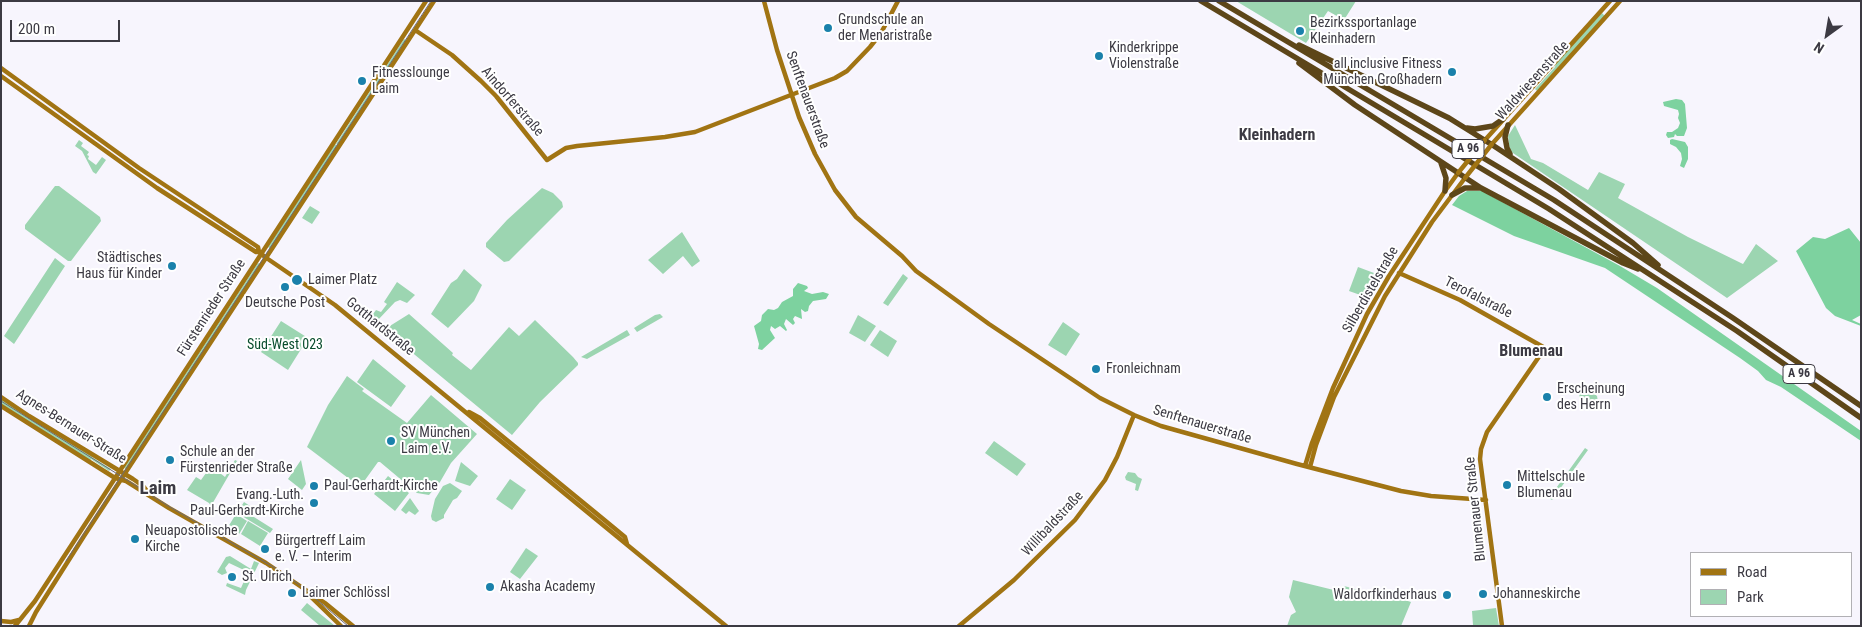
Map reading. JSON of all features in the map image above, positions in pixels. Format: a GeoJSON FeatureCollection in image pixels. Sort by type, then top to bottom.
{"type":"FeatureCollection","features":[{"type":"Feature","properties":{"kind":"highway","name":"A 96"},"geometry":{"type":"LineString","coordinates":[[1201,1],[1549,209],[1782,362],[1861,418]]}},
{"type":"Feature","properties":{"kind":"highway","name":"A 96"},"geometry":{"type":"LineString","coordinates":[[1220,1],[1554,200],[1665,272],[1861,406]]}},
{"type":"Feature","properties":{"kind":"highway"},"geometry":{"type":"LineString","coordinates":[[1268,30],[1347,67],[1466,128],[1511,156],[1633,243],[1665,272]]}},
{"type":"Feature","properties":{"kind":"highway"},"geometry":{"type":"LineString","coordinates":[[1282,49],[1327,86],[1481,188],[1623,263],[1649,274]]}},
{"type":"Feature","properties":{"kind":"highway"},"geometry":{"type":"LineString","coordinates":[[1466,128],[1475,129],[1493,126],[1503,119]]}},
{"type":"Feature","properties":{"kind":"highway"},"geometry":{"type":"LineString","coordinates":[[1508,126],[1505,137],[1511,156]]}},
{"type":"Feature","properties":{"kind":"highway"},"geometry":{"type":"LineString","coordinates":[[1441,163],[1446,178],[1444,191]]}},
{"type":"Feature","properties":{"kind":"highway"},"geometry":{"type":"LineString","coordinates":[[1452,195],[1465,188],[1481,188]]}},
{"type":"Feature","properties":{"kind":"street","name":"Fürstenrieder Straße"},"geometry":{"type":"LineString","coordinates":[[15,626],[35,601],[426,1]]}},
{"type":"Feature","properties":{"kind":"street","name":"Fürstenrieder Straße"},"geometry":{"type":"LineString","coordinates":[[29,626],[36,612],[125,474],[268,258],[434,1]]}},
{"type":"Feature","properties":{"kind":"street","name":"Senftenauerstraße"},"geometry":{"type":"LineString","coordinates":[[764,1],[791,96],[807,138],[822,169],[836,190],[861,222],[909,262],[916,271],[981,319],[1094,395],[1134,416],[1174,430],[1401,491],[1431,496],[1486,500]]}},
{"type":"Feature","properties":{"kind":"street"},"geometry":{"type":"LineString","coordinates":[[791,96],[835,78],[847,71],[881,33],[898,1]]}},
{"type":"Feature","properties":{"kind":"street","name":"Waldwiesenstraße"},"geometry":{"type":"LineString","coordinates":[[1485,140],[1610,1]]}},
{"type":"Feature","properties":{"kind":"street","name":"Waldwiesenstraße"},"geometry":{"type":"LineString","coordinates":[[1465,178],[1492,144],[1620,1]]}},
{"type":"Feature","properties":{"kind":"street","name":"Aindorferstraße"},"geometry":{"type":"LineString","coordinates":[[408,28],[415,30],[452,55],[481,80],[496,96],[546,160],[566,148],[695,132],[791,96]]}},
{"type":"Feature","properties":{"kind":"street"},"geometry":{"type":"LineString","coordinates":[[1,68],[47,105]]}},
{"type":"Feature","properties":{"kind":"street"},"geometry":{"type":"LineString","coordinates":[[1,76],[47,105]]}},
{"type":"Feature","properties":{"kind":"street","name":"Gotthardstraße"},"geometry":{"type":"LineString","coordinates":[[47,105],[258,248],[260,253]]}},
{"type":"Feature","properties":{"kind":"street","name":"Gotthardstraße"},"geometry":{"type":"LineString","coordinates":[[47,105],[157,188],[208,222],[268,258],[334,304],[460,406],[480,418],[602,518],[624,537],[627,545],[726,626]]}},
{"type":"Feature","properties":{"kind":"street","name":"Silberdistelstraße"},"geometry":{"type":"LineString","coordinates":[[1307,467],[1312,443],[1333,388],[1368,314],[1389,276],[1444,191],[1485,140]]}},
{"type":"Feature","properties":{"kind":"street","name":"Silberdistelstraße"},"geometry":{"type":"LineString","coordinates":[[1307,467],[1342,381],[1385,296],[1465,178]]}},
{"type":"Feature","properties":{"kind":"street"},"geometry":{"type":"LineString","coordinates":[[208,222],[208,218],[211,217]]}},
{"type":"Feature","properties":{"kind":"street","name":"Terofalstraße"},"geometry":{"type":"LineString","coordinates":[[1399,273],[1460,300],[1545,348]]}},
{"type":"Feature","properties":{"kind":"street","name":"Blumenauer Straße"},"geometry":{"type":"LineString","coordinates":[[1502,626],[1480,455],[1483,440],[1545,348]]}},
{"type":"Feature","properties":{"kind":"street","name":"Agnes-Bernauer-Straße"},"geometry":{"type":"LineString","coordinates":[[1,397],[29,416],[120,470],[143,486],[151,496]]}},
{"type":"Feature","properties":{"kind":"street","name":"Agnes-Bernauer-Straße"},"geometry":{"type":"LineString","coordinates":[[1,406],[115,478],[122,479],[266,563],[326,603],[353,626]]}},
{"type":"Feature","properties":{"kind":"street","name":"Willibaldstraße"},"geometry":{"type":"LineString","coordinates":[[958,626],[1034,562],[1060,537],[1087,506],[1110,472],[1134,416]]}},
{"type":"Feature","properties":{"kind":"street","name":"Agnes-Bernauer-Straße"},"geometry":{"type":"LineString","coordinates":[[300,586],[341,626]]}},
{"type":"Feature","properties":{"kind":"street"},"geometry":{"type":"LineString","coordinates":[[1,621],[11,622],[20,620]]}},
{"type":"Feature","properties":{"kind":"green space","name":"Bezirkssportanlage Kleinhadern"},"geometry":{"type":"Polygon","coordinates":[[[1236,1],[1356,1],[1344,20],[1328,11],[1306,43],[1236,1]]]}},
{"type":"Feature","properties":{"kind":"green space"},"geometry":{"type":"Polygon","coordinates":[[[1602,13],[1605,16],[1537,91],[1535,89],[1555,67],[1556,63],[1602,13]]]}},
{"type":"Feature","properties":{"kind":"green space"},"geometry":{"type":"Polygon","coordinates":[[[404,39],[407,41],[339,146],[336,144],[404,39]]]}},
{"type":"Feature","properties":{"kind":"green space"},"geometry":{"type":"Polygon","coordinates":[[[1676,99],[1682,100],[1685,104],[1687,128],[1684,136],[1677,136],[1675,134],[1674,137],[1668,138],[1667,132],[1672,132],[1678,128],[1680,123],[1679,114],[1678,110],[1664,106],[1663,102],[1676,99]]]}},
{"type":"Feature","properties":{"kind":"green space"},"geometry":{"type":"Polygon","coordinates":[[[1515,125],[1531,159],[1543,163],[1588,190],[1599,172],[1625,184],[1618,198],[1688,237],[1743,264],[1756,244],[1778,261],[1727,298],[1510,151],[1508,136],[1515,125]]]}},
{"type":"Feature","properties":{"kind":"green space"},"geometry":{"type":"Polygon","coordinates":[[[1672,139],[1685,142],[1688,147],[1688,159],[1684,168],[1680,166],[1681,153],[1670,144],[1672,139]]]}},
{"type":"Feature","properties":{"kind":"green space"},"geometry":{"type":"Polygon","coordinates":[[[79,140],[83,143],[81,146],[89,152],[87,155],[89,156],[88,159],[96,165],[102,157],[106,160],[96,174],[93,172],[82,151],[75,146],[79,140]]]}},
{"type":"Feature","properties":{"kind":"green space"},"geometry":{"type":"Polygon","coordinates":[[[335,144],[338,147],[272,250],[268,247],[335,144]]]}},
{"type":"Feature","properties":{"kind":"green space"},"geometry":{"type":"Polygon","coordinates":[[[55,186],[59,186],[100,217],[101,221],[71,261],[68,261],[25,229],[25,225],[55,186]]]}},
{"type":"Feature","properties":{"kind":"green space"},"geometry":{"type":"Polygon","coordinates":[[[542,188],[553,193],[562,202],[563,207],[509,261],[504,262],[486,247],[486,243],[507,220],[542,188]]]}},
{"type":"Feature","properties":{"kind":"green space"},"geometry":{"type":"Polygon","coordinates":[[[1467,191],[1482,191],[1657,288],[1861,431],[1861,441],[1781,387],[1766,380],[1758,371],[1740,358],[1605,268],[1514,236],[1452,205],[1459,196],[1467,191]]]}},
{"type":"Feature","properties":{"kind":"green space"},"geometry":{"type":"Polygon","coordinates":[[[310,206],[320,212],[312,224],[302,218],[310,206]]]}},
{"type":"Feature","properties":{"kind":"green space"},"geometry":{"type":"Polygon","coordinates":[[[1849,228],[1861,243],[1861,315],[1852,320],[1861,324],[1861,326],[1835,316],[1826,308],[1796,251],[1813,237],[1825,239],[1849,228]]]}},
{"type":"Feature","properties":{"kind":"green space"},"geometry":{"type":"Polygon","coordinates":[[[682,232],[700,261],[692,267],[683,256],[663,274],[648,260],[682,232]]]}},
{"type":"Feature","properties":{"kind":"green space"},"geometry":{"type":"Polygon","coordinates":[[[55,258],[65,266],[14,344],[4,336],[55,258]]]}},
{"type":"Feature","properties":{"kind":"green space"},"geometry":{"type":"Polygon","coordinates":[[[258,263],[261,265],[126,469],[124,468],[258,263]]]}},
{"type":"Feature","properties":{"kind":"green space"},"geometry":{"type":"Polygon","coordinates":[[[1358,267],[1374,273],[1366,297],[1349,291],[1358,267]]]}},
{"type":"Feature","properties":{"kind":"green space"},"geometry":{"type":"Polygon","coordinates":[[[464,269],[482,285],[474,301],[448,328],[431,314],[451,283],[457,279],[464,269]]]}},
{"type":"Feature","properties":{"kind":"green space"},"geometry":{"type":"Polygon","coordinates":[[[903,274],[908,278],[888,306],[883,303],[903,274]]]}},
{"type":"Feature","properties":{"kind":"green space"},"geometry":{"type":"Polygon","coordinates":[[[397,282],[415,295],[407,303],[400,300],[395,302],[377,321],[371,317],[376,310],[381,312],[387,304],[384,302],[397,282]]]}},
{"type":"Feature","properties":{"kind":"green space"},"geometry":{"type":"Polygon","coordinates":[[[798,283],[807,286],[808,288],[804,291],[812,294],[823,292],[829,294],[826,299],[813,301],[808,311],[805,312],[801,309],[802,319],[795,316],[793,319],[795,323],[793,325],[786,319],[784,324],[786,331],[780,326],[775,329],[771,326],[770,330],[775,338],[762,350],[758,349],[759,344],[754,326],[761,321],[762,315],[768,309],[774,310],[778,308],[782,302],[793,296],[793,289],[798,283]]]}},
{"type":"Feature","properties":{"kind":"green space"},"geometry":{"type":"Polygon","coordinates":[[[409,314],[453,353],[452,355],[471,370],[509,327],[519,336],[535,320],[573,357],[578,365],[540,402],[512,435],[386,331],[385,329],[409,314]]]}},
{"type":"Feature","properties":{"kind":"green space"},"geometry":{"type":"Polygon","coordinates":[[[660,314],[663,317],[637,332],[634,328],[655,315],[660,314]]]}},
{"type":"Feature","properties":{"kind":"green space"},"geometry":{"type":"Polygon","coordinates":[[[858,315],[876,326],[865,342],[849,333],[858,315]]]}},
{"type":"Feature","properties":{"kind":"green space","name":"Süd-West 023"},"geometry":{"type":"Polygon","coordinates":[[[281,321],[308,338],[288,370],[261,352],[281,321]]]}},
{"type":"Feature","properties":{"kind":"green space"},"geometry":{"type":"Polygon","coordinates":[[[1063,322],[1080,334],[1066,356],[1048,345],[1063,322]]]}},
{"type":"Feature","properties":{"kind":"green space"},"geometry":{"type":"Polygon","coordinates":[[[627,330],[630,335],[587,359],[581,357],[627,330]]]}},
{"type":"Feature","properties":{"kind":"green space"},"geometry":{"type":"Polygon","coordinates":[[[880,330],[897,341],[888,357],[870,345],[880,330]]]}},
{"type":"Feature","properties":{"kind":"green space"},"geometry":{"type":"Polygon","coordinates":[[[373,359],[406,386],[391,407],[357,382],[373,359]]]}},
{"type":"Feature","properties":{"kind":"green space","name":"SV München Laim e.V."},"geometry":{"type":"Polygon","coordinates":[[[347,376],[364,389],[362,391],[407,423],[431,395],[477,434],[451,463],[440,482],[429,495],[417,493],[380,462],[378,462],[360,487],[307,447],[328,405],[347,376]]]}},
{"type":"Feature","properties":{"kind":"green space"},"geometry":{"type":"Polygon","coordinates":[[[1584,385],[1597,396],[1598,402],[1592,410],[1580,399],[1579,393],[1584,385]]]}},
{"type":"Feature","properties":{"kind":"green space"},"geometry":{"type":"Polygon","coordinates":[[[1,399],[111,469],[109,471],[91,459],[90,461],[1,404],[1,399]]]}},
{"type":"Feature","properties":{"kind":"green space"},"geometry":{"type":"Polygon","coordinates":[[[994,441],[1026,464],[1017,476],[985,453],[994,441]]]}},
{"type":"Feature","properties":{"kind":"green space"},"geometry":{"type":"Polygon","coordinates":[[[1585,448],[1588,450],[1552,500],[1549,498],[1585,448]]]}},
{"type":"Feature","properties":{"kind":"green space"},"geometry":{"type":"Polygon","coordinates":[[[235,460],[237,461],[211,506],[187,490],[196,477],[201,480],[211,466],[225,477],[235,460]]]}},
{"type":"Feature","properties":{"kind":"green space"},"geometry":{"type":"Polygon","coordinates":[[[301,460],[306,484],[302,490],[288,479],[301,460]]]}},
{"type":"Feature","properties":{"kind":"green space"},"geometry":{"type":"Polygon","coordinates":[[[461,462],[478,476],[470,486],[455,481],[461,462]]]}},
{"type":"Feature","properties":{"kind":"green space"},"geometry":{"type":"Polygon","coordinates":[[[1128,472],[1135,473],[1142,479],[1138,491],[1135,490],[1136,484],[1126,480],[1125,477],[1128,472]]]}},
{"type":"Feature","properties":{"kind":"green space"},"geometry":{"type":"Polygon","coordinates":[[[388,476],[409,493],[395,511],[374,494],[388,476]]]}},
{"type":"Feature","properties":{"kind":"green space"},"geometry":{"type":"Polygon","coordinates":[[[510,479],[526,490],[512,510],[496,499],[510,479]]]}},
{"type":"Feature","properties":{"kind":"green space"},"geometry":{"type":"Polygon","coordinates":[[[450,483],[462,491],[453,500],[444,518],[436,522],[432,520],[431,516],[435,499],[443,486],[450,483]]]}},
{"type":"Feature","properties":{"kind":"green space"},"geometry":{"type":"Polygon","coordinates":[[[410,498],[419,511],[415,515],[409,511],[406,514],[401,510],[410,498]]]}},
{"type":"Feature","properties":{"kind":"green space"},"geometry":{"type":"Polygon","coordinates":[[[244,502],[250,506],[246,512],[273,529],[270,533],[237,513],[244,502]]]}},
{"type":"Feature","properties":{"kind":"green space"},"geometry":{"type":"Polygon","coordinates":[[[236,514],[247,521],[239,534],[228,527],[236,514]]]}},
{"type":"Feature","properties":{"kind":"green space"},"geometry":{"type":"Polygon","coordinates":[[[248,521],[268,533],[260,546],[241,534],[248,521]]]}},
{"type":"Feature","properties":{"kind":"green space"},"geometry":{"type":"Polygon","coordinates":[[[526,548],[538,556],[520,579],[510,572],[526,548]]]}},
{"type":"Feature","properties":{"kind":"green space"},"geometry":{"type":"Polygon","coordinates":[[[230,556],[251,569],[254,561],[259,563],[245,595],[226,586],[227,583],[241,588],[248,572],[229,563],[225,568],[227,573],[222,575],[217,572],[226,557],[230,556]]]}},
{"type":"Feature","properties":{"kind":"green space"},"geometry":{"type":"Polygon","coordinates":[[[1293,580],[1342,592],[1344,586],[1411,602],[1401,626],[1287,626],[1291,615],[1296,612],[1289,597],[1293,580]]]}},
{"type":"Feature","properties":{"kind":"green space"},"geometry":{"type":"Polygon","coordinates":[[[307,603],[335,626],[320,626],[301,610],[307,603]]]}},
{"type":"Feature","properties":{"kind":"green space"},"geometry":{"type":"Polygon","coordinates":[[[1496,608],[1499,626],[1473,625],[1472,611],[1496,608]]]}},
{"type":"Feature","properties":{"kind":"tram line"},"geometry":{"type":"LineString","coordinates":[[66,561],[431,1]]}},
{"type":"Feature","properties":{"kind":"tram line"},"geometry":{"type":"LineString","coordinates":[[1,401],[170,507],[277,569],[297,583],[348,626]]}},
{"type":"Feature","properties":{"kind":"place","name":"Grundschule an der Menaristraße"},"geometry":{"type":"Point","coordinates":[828,28]}},
{"type":"Feature","properties":{"kind":"place","name":"Bezirkssportanlage Kleinhadern"},"geometry":{"type":"Point","coordinates":[1300,31]}},
{"type":"Feature","properties":{"kind":"place","name":"Kinderkrippe Violenstraße"},"geometry":{"type":"Point","coordinates":[1099,56]}},
{"type":"Feature","properties":{"kind":"place","name":"all inclusive Fitness München Großhadern"},"geometry":{"type":"Point","coordinates":[1452,72]}},
{"type":"Feature","properties":{"kind":"place","name":"Fitnesslounge Laim"},"geometry":{"type":"Point","coordinates":[362,81]}},
{"type":"Feature","properties":{"kind":"place","name":"Städtisches Haus für Kinder"},"geometry":{"type":"Point","coordinates":[172,266]}},
{"type":"Feature","properties":{"kind":"place","name":"Laimer Platz"},"geometry":{"type":"Point","coordinates":[297,280]}},
{"type":"Feature","properties":{"kind":"place","name":"Deutsche Post"},"geometry":{"type":"Point","coordinates":[285,287]}},
{"type":"Feature","properties":{"kind":"place","name":"Fronleichnam"},"geometry":{"type":"Point","coordinates":[1096,369]}},
{"type":"Feature","properties":{"kind":"place","name":"Erscheinung des Herrn"},"geometry":{"type":"Point","coordinates":[1547,397]}},
{"type":"Feature","properties":{"kind":"place","name":"SV München Laim e.V."},"geometry":{"type":"Point","coordinates":[391,441]}},
{"type":"Feature","properties":{"kind":"place","name":"Schule an der Fürstenrieder Straße"},"geometry":{"type":"Point","coordinates":[170,460]}},
{"type":"Feature","properties":{"kind":"place","name":"Mittelschule Blumenau"},"geometry":{"type":"Point","coordinates":[1507,485]}},
{"type":"Feature","properties":{"kind":"place","name":"Paul-Gerhardt-Kirche"},"geometry":{"type":"Point","coordinates":[314,486]}},
{"type":"Feature","properties":{"kind":"place","name":"Evang.-Luth. Paul-Gerhardt-Kirche"},"geometry":{"type":"Point","coordinates":[314,503]}},
{"type":"Feature","properties":{"kind":"place","name":"Neuapostolische Kirche"},"geometry":{"type":"Point","coordinates":[135,539]}},
{"type":"Feature","properties":{"kind":"place","name":"Bürgertreff Laim e. V. – Interim"},"geometry":{"type":"Point","coordinates":[265,549]}},
{"type":"Feature","properties":{"kind":"place","name":"St. Ulrich"},"geometry":{"type":"Point","coordinates":[232,577]}},
{"type":"Feature","properties":{"kind":"place","name":"Akasha Academy"},"geometry":{"type":"Point","coordinates":[490,587]}},
{"type":"Feature","properties":{"kind":"place","name":"Laimer Schlössl"},"geometry":{"type":"Point","coordinates":[292,593]}},
{"type":"Feature","properties":{"kind":"place","name":"Johanneskirche"},"geometry":{"type":"Point","coordinates":[1483,594]}},
{"type":"Feature","properties":{"kind":"place","name":"Waldorfkinderhaus"},"geometry":{"type":"Point","coordinates":[1447,595]}},
{"type":"Feature","properties":{"kind":"district","name":"Kleinhadern"},"geometry":{"type":"Point","coordinates":[1277,136]}},
{"type":"Feature","properties":{"kind":"district","name":"Blumenau"},"geometry":{"type":"Point","coordinates":[1531,352]}},
{"type":"Feature","properties":{"kind":"district","name":"Laim"},"geometry":{"type":"Point","coordinates":[158,489]}}]}
